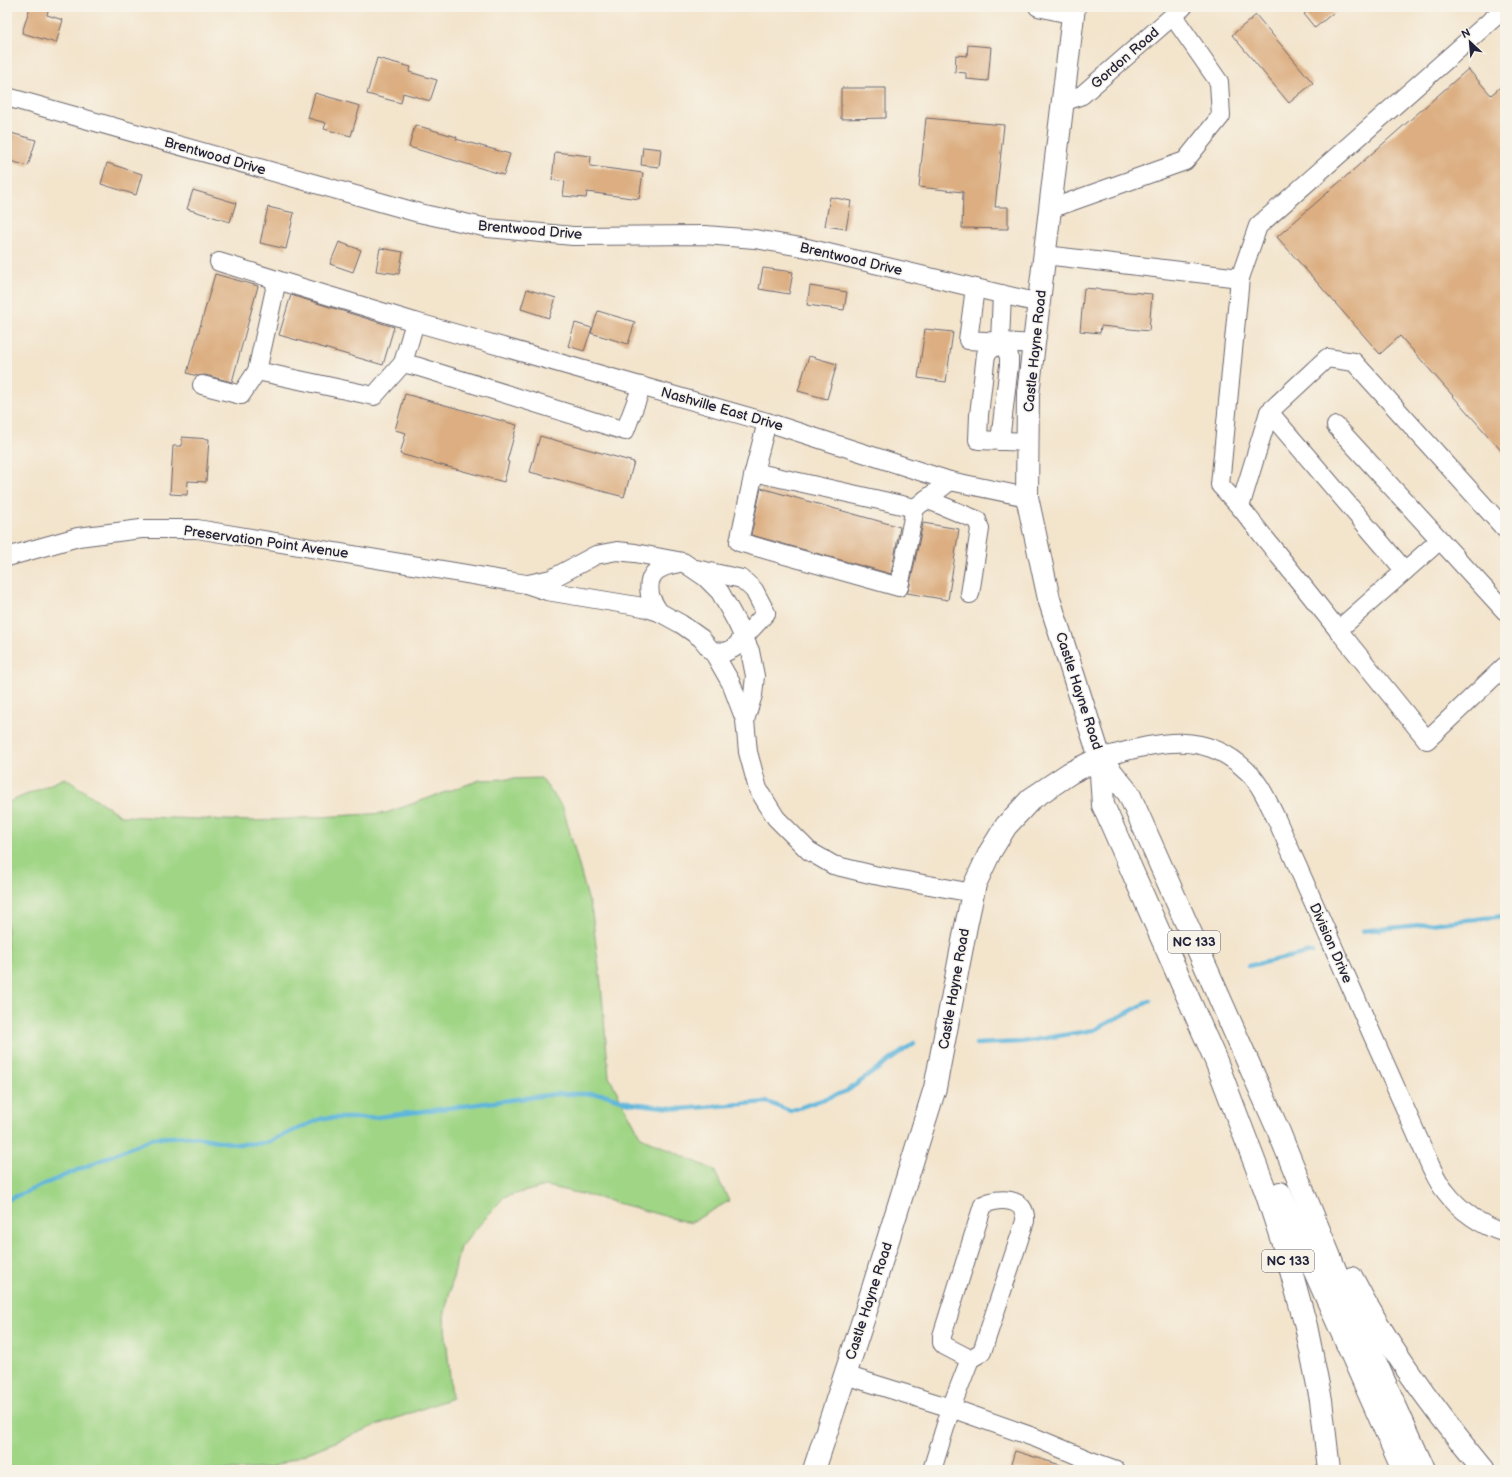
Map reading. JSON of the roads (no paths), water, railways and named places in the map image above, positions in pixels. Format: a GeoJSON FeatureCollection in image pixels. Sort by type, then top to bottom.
{"type":"FeatureCollection","features":[{"type":"Feature","properties":{"kind":"main road","name":"Castle Hayne Road"},"geometry":{"type":"LineString","coordinates":[[814,1470],[935,1088],[975,884],[990,852],[1006,826],[1032,799],[1070,773],[1100,758],[1049,599],[1028,496],[1028,394],[1074,11]]}},
{"type":"Feature","properties":{"kind":"main road","name":"NC 133"},"geometry":{"type":"LineString","coordinates":[[1100,758],[1103,805],[1216,1061],[1266,1192],[1289,1263],[1306,1326],[1321,1400],[1329,1470]]}},
{"type":"Feature","properties":{"kind":"main road","name":"NC 133"},"geometry":{"type":"LineString","coordinates":[[1100,758],[1128,794],[1278,1132],[1345,1294],[1424,1470]]}},
{"type":"Feature","properties":{"kind":"main road"},"geometry":{"type":"LineString","coordinates":[[1216,1061],[1247,1121],[1403,1470]]}},
{"type":"Feature","properties":{"kind":"main road"},"geometry":{"type":"LineString","coordinates":[[1278,1132],[1358,1290],[1399,1358],[1446,1424],[1484,1470]]}},
{"type":"Feature","properties":{"kind":"street"},"geometry":{"type":"LineString","coordinates":[[1038,7],[1074,11]]}},
{"type":"Feature","properties":{"kind":"street"},"geometry":{"type":"LineString","coordinates":[[1505,8],[1258,226],[1240,278],[1220,485],[1240,507],[1427,740],[1505,666]]}},
{"type":"Feature","properties":{"kind":"street"},"geometry":{"type":"LineString","coordinates":[[1050,209],[1185,161],[1221,116],[1218,82],[1178,12]]}},
{"type":"Feature","properties":{"kind":"street","name":"Gordon Road"},"geometry":{"type":"LineString","coordinates":[[1063,102],[1082,95],[1178,12]]}},
{"type":"Feature","properties":{"kind":"street","name":"Brentwood Drive"},"geometry":{"type":"LineString","coordinates":[[7,97],[420,213],[488,228],[572,236],[705,235],[755,239],[807,248],[1039,303]]}},
{"type":"Feature","properties":{"kind":"street"},"geometry":{"type":"LineString","coordinates":[[1044,255],[1240,278]]}},
{"type":"Feature","properties":{"kind":"street","name":"Nashville East Drive"},"geometry":{"type":"LineString","coordinates":[[219,262],[415,322],[767,422],[950,481],[1028,496]]}},
{"type":"Feature","properties":{"kind":"street"},"geometry":{"type":"LineString","coordinates":[[202,385],[241,395],[257,370],[277,280]]}},
{"type":"Feature","properties":{"kind":"street"},"geometry":{"type":"LineString","coordinates":[[975,288],[968,340],[1034,344]]}},
{"type":"Feature","properties":{"kind":"street"},"geometry":{"type":"LineString","coordinates":[[1000,441],[1009,355],[1000,342],[1002,294]]}},
{"type":"Feature","properties":{"kind":"street"},"geometry":{"type":"LineString","coordinates":[[257,370],[374,396],[403,363],[415,322]]}},
{"type":"Feature","properties":{"kind":"street"},"geometry":{"type":"LineString","coordinates":[[1000,342],[986,354],[979,415],[978,440],[1028,442]]}},
{"type":"Feature","properties":{"kind":"street"},"geometry":{"type":"LineString","coordinates":[[1240,507],[1268,412],[1327,358],[1354,362],[1505,529]]}},
{"type":"Feature","properties":{"kind":"street"},"geometry":{"type":"LineString","coordinates":[[403,363],[625,430],[642,386]]}},
{"type":"Feature","properties":{"kind":"street"},"geometry":{"type":"LineString","coordinates":[[1268,412],[1405,571]]}},
{"type":"Feature","properties":{"kind":"street"},"geometry":{"type":"LineString","coordinates":[[767,422],[738,542],[899,587],[921,503],[950,481]]}},
{"type":"Feature","properties":{"kind":"street"},"geometry":{"type":"LineString","coordinates":[[1336,426],[1505,611]]}},
{"type":"Feature","properties":{"kind":"street"},"geometry":{"type":"LineString","coordinates":[[754,472],[921,503],[977,520],[980,529],[970,594]]}},
{"type":"Feature","properties":{"kind":"street","name":"Preservation Point Avenue"},"geometry":{"type":"LineString","coordinates":[[7,557],[78,537],[141,529],[197,529],[526,584],[547,591],[643,606],[659,612],[681,624],[701,638],[711,651],[731,683],[745,720],[748,752],[758,789],[776,818],[809,851],[834,865],[874,875],[973,892]]}},
{"type":"Feature","properties":{"kind":"street"},"geometry":{"type":"LineString","coordinates":[[1338,630],[1440,540]]}},
{"type":"Feature","properties":{"kind":"street","name":"Preservation Point Avenue"},"geometry":{"type":"LineString","coordinates":[[526,584],[551,579],[596,555],[617,551],[635,553],[688,566],[705,577],[720,592],[750,651],[755,676],[753,695],[745,720]]}},
{"type":"Feature","properties":{"kind":"street"},"geometry":{"type":"LineString","coordinates":[[659,612],[650,595],[650,581],[656,570],[665,566],[688,566],[742,579],[754,590],[766,613],[734,648],[726,652],[711,651]]}},
{"type":"Feature","properties":{"kind":"street","name":"Division Drive"},"geometry":{"type":"LineString","coordinates":[[1100,758],[1163,743],[1188,742],[1207,747],[1227,755],[1248,771],[1263,793],[1276,818],[1431,1167],[1444,1190],[1457,1205],[1475,1219],[1495,1230],[1505,1233]]}},
{"type":"Feature","properties":{"kind":"street"},"geometry":{"type":"LineString","coordinates":[[932,1470],[951,1408],[970,1359],[982,1352],[1025,1221],[1026,1216],[1023,1209],[1013,1201],[1004,1199],[983,1205],[942,1336],[942,1343],[945,1346],[970,1359]]}},
{"type":"Feature","properties":{"kind":"street"},"geometry":{"type":"LineString","coordinates":[[845,1375],[951,1408],[1036,1438],[1116,1470]]}},
{"type":"Feature","properties":{"kind":"waterway"},"geometry":{"type":"LineString","coordinates":[[1362,931],[1505,916]]}},
{"type":"Feature","properties":{"kind":"waterway"},"geometry":{"type":"LineString","coordinates":[[1248,966],[1312,952]]}},
{"type":"Feature","properties":{"kind":"waterway"},"geometry":{"type":"LineString","coordinates":[[976,1044],[1022,1042],[1094,1030],[1150,1001]]}},
{"type":"Feature","properties":{"kind":"waterway"},"geometry":{"type":"LineString","coordinates":[[7,1200],[153,1138],[189,1136],[237,1144],[265,1143],[323,1118],[370,1118],[556,1094],[603,1094],[630,1103],[681,1109],[767,1102],[790,1111],[847,1091],[914,1043]]}}]}
